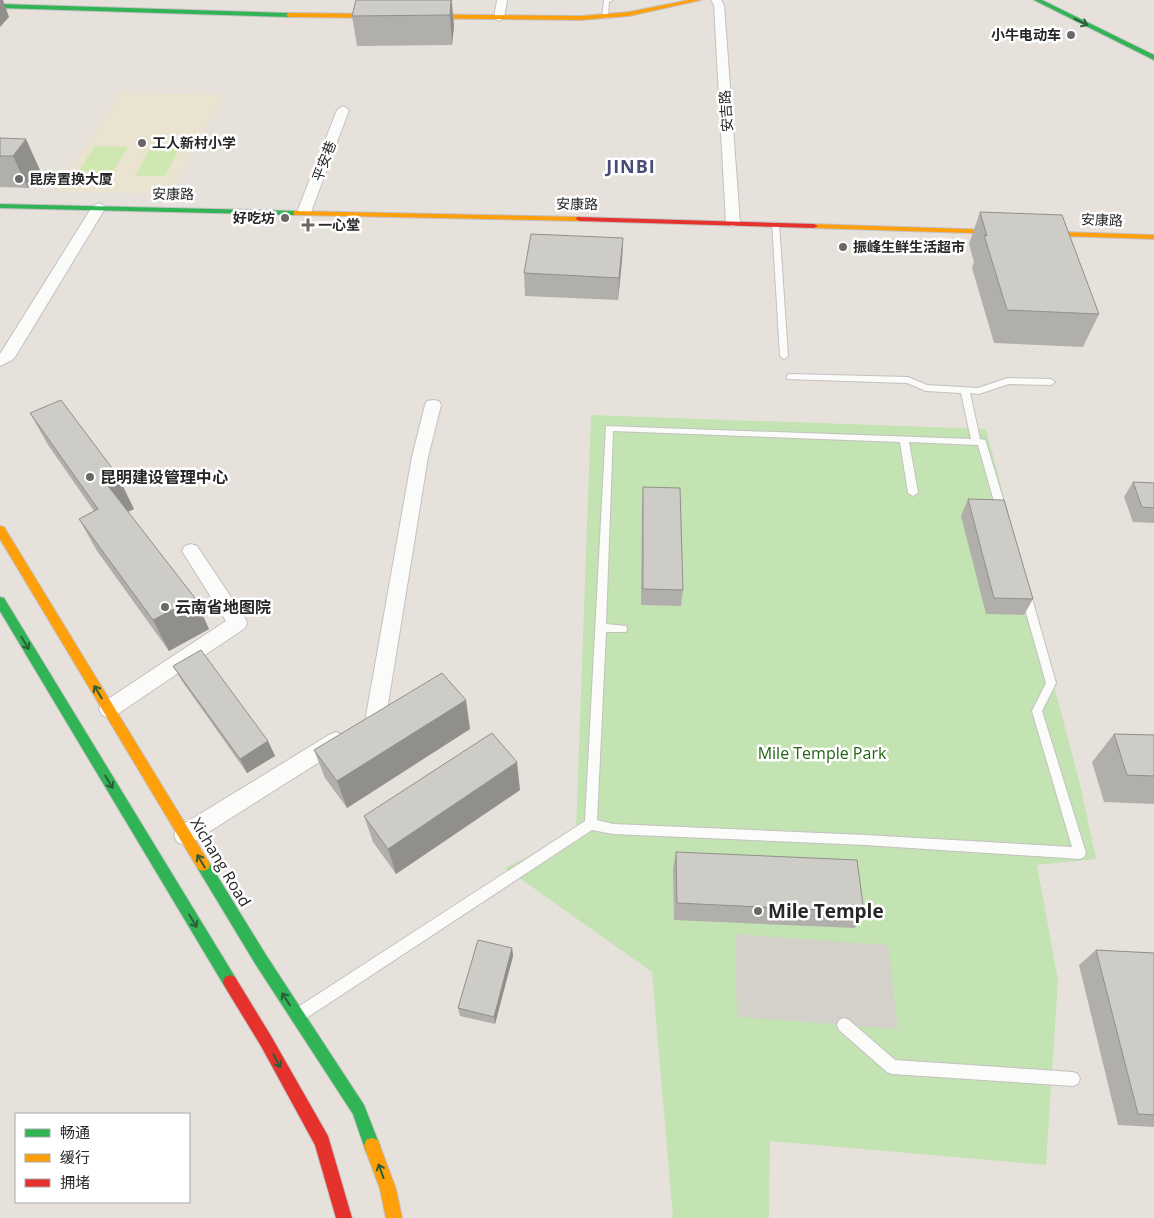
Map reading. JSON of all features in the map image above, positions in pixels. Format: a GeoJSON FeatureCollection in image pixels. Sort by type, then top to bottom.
{"type":"FeatureCollection","features":[{"type":"Feature","properties":{"kind":"street"},"geometry":{"type":"LineString","coordinates":[[499,18],[502,0]]}},
{"type":"Feature","properties":{"kind":"street"},"geometry":{"type":"LineString","coordinates":[[0,6],[348,17],[499,18],[605,17],[698,0]]}},
{"type":"Feature","properties":{"kind":"street","name":"安吉路"},"geometry":{"type":"LineString","coordinates":[[716,0],[719,5],[733,223]]}},
{"type":"Feature","properties":{"kind":"street"},"geometry":{"type":"LineString","coordinates":[[1037,0],[1154,58]]}},
{"type":"Feature","properties":{"kind":"street","name":"平安巷"},"geometry":{"type":"LineString","coordinates":[[304,212],[343,110]]}},
{"type":"Feature","properties":{"kind":"street","name":"安康路"},"geometry":{"type":"LineString","coordinates":[[0,206],[775,224],[1154,236]]}},
{"type":"Feature","properties":{"kind":"street"},"geometry":{"type":"LineString","coordinates":[[0,361],[6,357],[99,207]]}},
{"type":"Feature","properties":{"kind":"street"},"geometry":{"type":"LineString","coordinates":[[363,724],[420,457],[433,406]]}},
{"type":"Feature","properties":{"kind":"street","name":"Xichang Road"},"geometry":{"type":"LineString","coordinates":[[0,530],[297,1016],[359,1110],[388,1189],[394,1218]]}},
{"type":"Feature","properties":{"kind":"street"},"geometry":{"type":"LineString","coordinates":[[109,709],[238,623],[191,551]]}},
{"type":"Feature","properties":{"kind":"street"},"geometry":{"type":"LineString","coordinates":[[0,601],[266,1041],[322,1142],[344,1218]]}},
{"type":"Feature","properties":{"kind":"street"},"geometry":{"type":"LineString","coordinates":[[185,835],[399,701]]}},
{"type":"Feature","properties":{"kind":"lane"},"geometry":{"type":"LineString","coordinates":[[605,17],[606,2],[610,0]]}},
{"type":"Feature","properties":{"kind":"lane"},"geometry":{"type":"LineString","coordinates":[[775,224],[784,356]]}},
{"type":"Feature","properties":{"kind":"lane"},"geometry":{"type":"LineString","coordinates":[[790,377],[908,380],[926,388],[979,391],[1008,381],[1051,382]]}},
{"type":"Feature","properties":{"kind":"lane"},"geometry":{"type":"LineString","coordinates":[[965,390],[976,442]]}},
{"type":"Feature","properties":{"kind":"lane"},"geometry":{"type":"LineString","coordinates":[[591,824],[602,628],[609,428],[982,442],[1006,526]]}},
{"type":"Feature","properties":{"kind":"lane"},"geometry":{"type":"LineString","coordinates":[[904,440],[913,493]]}},
{"type":"Feature","properties":{"kind":"lane"},"geometry":{"type":"LineString","coordinates":[[297,1016],[591,824],[613,829],[1080,853],[1037,711],[1051,683],[1022,581]]}},
{"type":"Feature","properties":{"kind":"lane"},"geometry":{"type":"LineString","coordinates":[[602,628],[622,629]]}},
{"type":"Feature","properties":{"kind":"lane"},"geometry":{"type":"LineString","coordinates":[[844,1025],[892,1067],[1074,1079]]}},
{"type":"Feature","properties":{"kind":"shaded area","name":"工人新村小学"},"geometry":{"type":"Polygon","coordinates":[[[120,93],[223,95],[170,194],[55,191],[120,93]]]}},
{"type":"Feature","properties":{"kind":"shaded area"},"geometry":{"type":"Polygon","coordinates":[[[735,934],[888,945],[898,1029],[737,1017],[735,934]]]}},
{"type":"Feature","properties":{"kind":"green space"},"geometry":{"type":"Polygon","coordinates":[[[152,145],[181,145],[165,176],[135,176],[152,145]]]}},
{"type":"Feature","properties":{"kind":"green space"},"geometry":{"type":"Polygon","coordinates":[[[95,146],[128,147],[106,182],[72,181],[95,146]]]}},
{"type":"Feature","properties":{"kind":"green space","name":"Mile Temple Park"},"geometry":{"type":"Polygon","coordinates":[[[591,415],[986,429],[1080,784],[1096,859],[1037,865],[1058,980],[1046,1165],[770,1141],[769,1218],[673,1218],[652,972],[505,868],[576,832],[591,415]]]}},
{"type":"Feature","properties":{"kind":"building"},"geometry":{"type":"Polygon","coordinates":[[[356,0],[451,0],[450,15],[352,16],[356,0]]]}},
{"type":"Feature","properties":{"kind":"building"},"geometry":{"type":"Polygon","coordinates":[[[0,138],[26,139],[13,156],[0,156],[0,138]]]}},
{"type":"Feature","properties":{"kind":"building"},"geometry":{"type":"Polygon","coordinates":[[[980,212],[1062,215],[1099,314],[1007,310],[984,235],[987,236],[980,212]]]}},
{"type":"Feature","properties":{"kind":"building"},"geometry":{"type":"Polygon","coordinates":[[[531,234],[623,238],[619,278],[524,273],[531,234]]]}},
{"type":"Feature","properties":{"kind":"building"},"geometry":{"type":"Polygon","coordinates":[[[61,400],[118,476],[105,482],[195,598],[153,620],[79,519],[98,509],[30,413],[61,400]]]}},
{"type":"Feature","properties":{"kind":"building"},"geometry":{"type":"Polygon","coordinates":[[[1133,482],[1154,483],[1154,508],[1142,507],[1133,482]]]}},
{"type":"Feature","properties":{"kind":"building"},"geometry":{"type":"Polygon","coordinates":[[[643,487],[680,488],[683,590],[643,589],[643,487]]]}},
{"type":"Feature","properties":{"kind":"building"},"geometry":{"type":"Polygon","coordinates":[[[968,499],[1004,500],[1033,599],[994,598],[968,499]]]}},
{"type":"Feature","properties":{"kind":"building"},"geometry":{"type":"Polygon","coordinates":[[[201,650],[268,741],[240,759],[173,666],[201,650]]]}},
{"type":"Feature","properties":{"kind":"building"},"geometry":{"type":"Polygon","coordinates":[[[442,673],[466,700],[337,781],[314,750],[442,673]]]}},
{"type":"Feature","properties":{"kind":"building"},"geometry":{"type":"Polygon","coordinates":[[[492,733],[517,762],[388,849],[364,816],[492,733]]]}},
{"type":"Feature","properties":{"kind":"building"},"geometry":{"type":"Polygon","coordinates":[[[1114,734],[1154,735],[1154,776],[1127,775],[1114,734]]]}},
{"type":"Feature","properties":{"kind":"building"},"geometry":{"type":"Polygon","coordinates":[[[676,852],[857,860],[864,912],[677,903],[676,852]]]}},
{"type":"Feature","properties":{"kind":"building"},"geometry":{"type":"Polygon","coordinates":[[[478,940],[512,948],[494,1017],[458,1008],[478,940]]]}},
{"type":"Feature","properties":{"kind":"building"},"geometry":{"type":"Polygon","coordinates":[[[1096,950],[1154,953],[1154,1115],[1138,1114],[1096,950]]]}},
{"type":"Feature","properties":{"kind":"traffic: fast"},"geometry":{"type":"LineString","coordinates":[[1037,0],[1154,58]]}},
{"type":"Feature","properties":{"kind":"traffic: fast"},"geometry":{"type":"LineString","coordinates":[[0,6],[289,15]]}},
{"type":"Feature","properties":{"kind":"traffic: fast"},"geometry":{"type":"LineString","coordinates":[[0,206],[297,213]]}},
{"type":"Feature","properties":{"kind":"traffic: fast"},"geometry":{"type":"LineString","coordinates":[[0,601],[230,982]]}},
{"type":"Feature","properties":{"kind":"traffic: fast"},"geometry":{"type":"LineString","coordinates":[[203,865],[261,960],[359,1110],[372,1146]]}},
{"type":"Feature","properties":{"kind":"traffic: slow"},"geometry":{"type":"LineString","coordinates":[[289,15],[581,18],[629,14],[698,0]]}},
{"type":"Feature","properties":{"kind":"traffic: slow"},"geometry":{"type":"LineString","coordinates":[[297,213],[580,219]]}},
{"type":"Feature","properties":{"kind":"traffic: slow"},"geometry":{"type":"LineString","coordinates":[[814,226],[1154,237]]}},
{"type":"Feature","properties":{"kind":"traffic: slow"},"geometry":{"type":"LineString","coordinates":[[0,530],[203,865]]}},
{"type":"Feature","properties":{"kind":"traffic: slow"},"geometry":{"type":"LineString","coordinates":[[372,1146],[388,1189],[394,1218]]}},
{"type":"Feature","properties":{"kind":"traffic: jam"},"geometry":{"type":"LineString","coordinates":[[580,219],[814,226]]}},
{"type":"Feature","properties":{"kind":"traffic: jam"},"geometry":{"type":"LineString","coordinates":[[230,982],[266,1041],[322,1142],[344,1218]]}},
{"type":"Feature","properties":{"kind":"place","name":"小牛电动车"},"geometry":{"type":"Point","coordinates":[1071,35]}},
{"type":"Feature","properties":{"kind":"place","name":"工人新村小学"},"geometry":{"type":"Point","coordinates":[142,143]}},
{"type":"Feature","properties":{"kind":"place","name":"昆房置换大厦"},"geometry":{"type":"Point","coordinates":[19,179]}},
{"type":"Feature","properties":{"kind":"place","name":"好吃坊"},"geometry":{"type":"Point","coordinates":[285,218]}},
{"type":"Feature","properties":{"kind":"place","name":"一心堂"},"geometry":{"type":"Point","coordinates":[308,225]}},
{"type":"Feature","properties":{"kind":"place","name":"振峰生鲜生活超市"},"geometry":{"type":"Point","coordinates":[843,247]}},
{"type":"Feature","properties":{"kind":"place","name":"昆明建设管理中心"},"geometry":{"type":"Point","coordinates":[90,477]}},
{"type":"Feature","properties":{"kind":"place","name":"云南省地图院"},"geometry":{"type":"Point","coordinates":[165,607]}},
{"type":"Feature","properties":{"kind":"place","name":"Mile Temple"},"geometry":{"type":"Point","coordinates":[758,911]}},
{"type":"Feature","properties":{"kind":"district","name":"JINBI"},"geometry":{"type":"Point","coordinates":[631,167]}}]}
